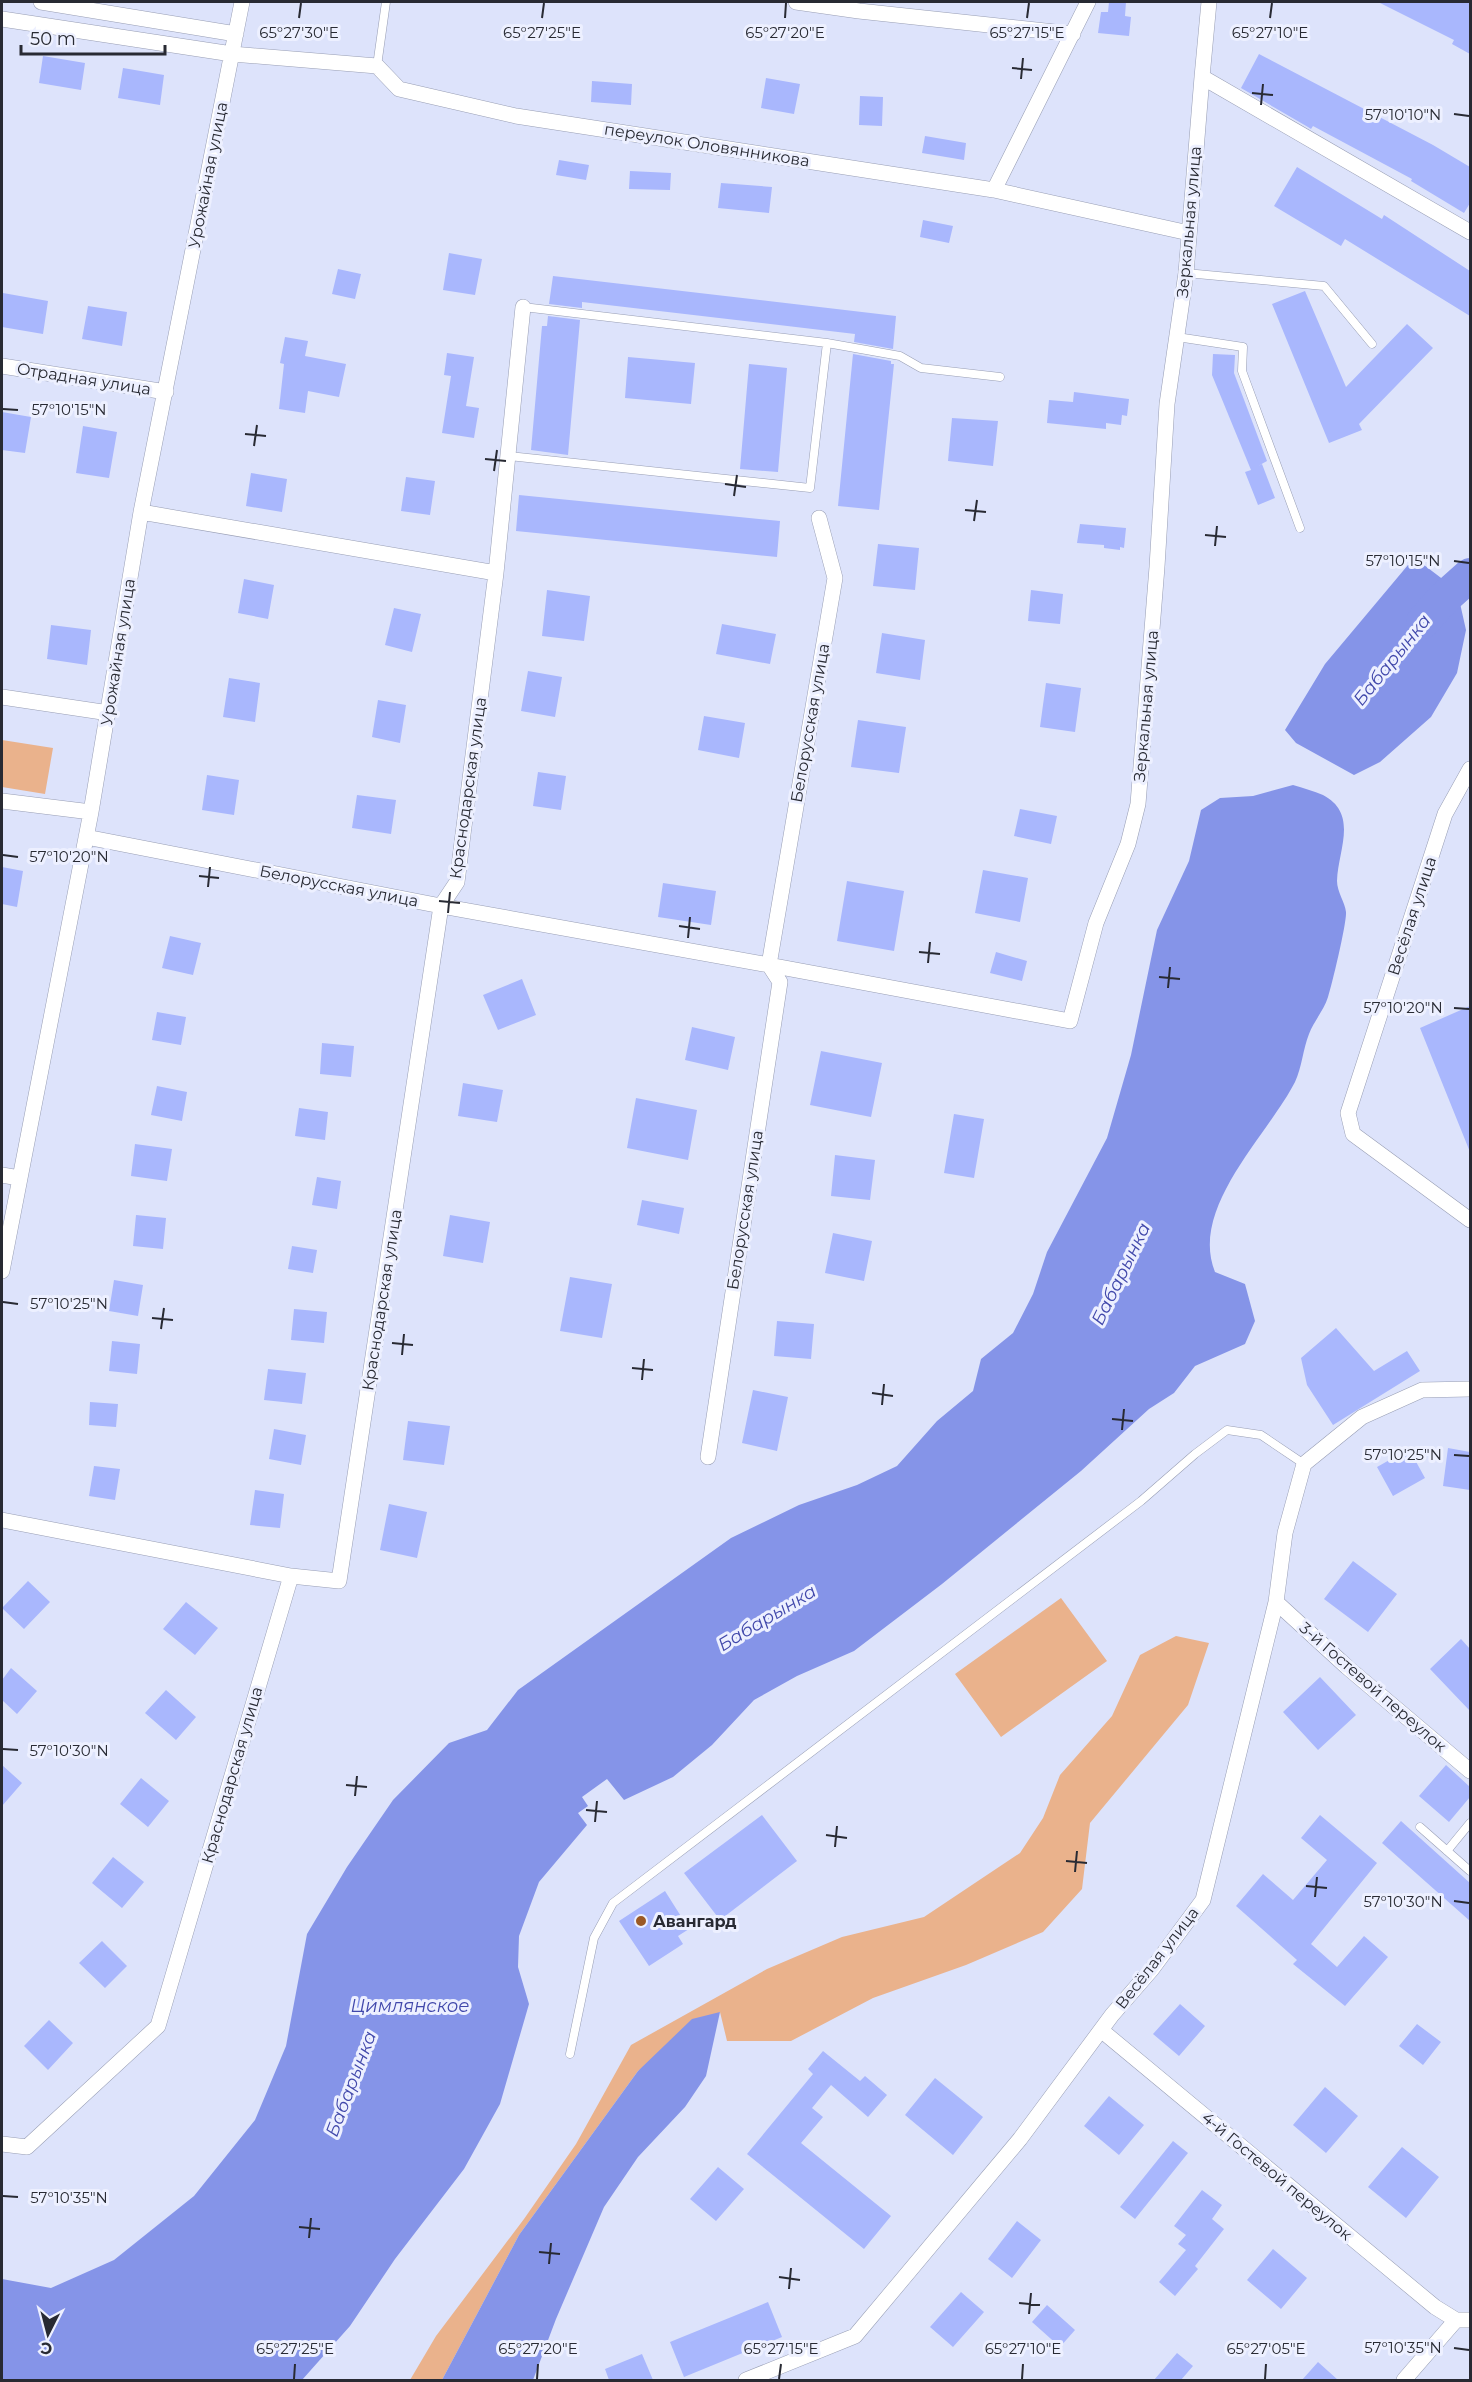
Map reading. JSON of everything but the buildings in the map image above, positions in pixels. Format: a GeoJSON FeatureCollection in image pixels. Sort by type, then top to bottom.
{"type":"FeatureCollection","features":[{"type":"Feature","properties":{"kind":"street"},"geometry":{"type":"LineString","coordinates":[[40,2],[236,34]]}},
{"type":"Feature","properties":{"kind":"street","name":"Урожайная улица"},"geometry":{"type":"LineString","coordinates":[[2,1271],[91,812],[141,512],[242,2]]}},
{"type":"Feature","properties":{"kind":"street"},"geometry":{"type":"LineString","coordinates":[[796,2],[859,6],[1073,33]]}},
{"type":"Feature","properties":{"kind":"street"},"geometry":{"type":"LineString","coordinates":[[994,190],[1088,2]]}},
{"type":"Feature","properties":{"kind":"street","name":"Зеркальная улица"},"geometry":{"type":"LineString","coordinates":[[769,965],[1070,1021],[1096,923],[1128,844],[1138,804],[1157,567],[1167,404],[1186,273],[1209,2]]}},
{"type":"Feature","properties":{"kind":"street"},"geometry":{"type":"LineString","coordinates":[[2,19],[232,54],[377,66]]}},
{"type":"Feature","properties":{"kind":"street","name":"переулок Оловянникова"},"geometry":{"type":"LineString","coordinates":[[377,66],[399,89],[516,116],[994,190],[1189,233]]}},
{"type":"Feature","properties":{"kind":"street"},"geometry":{"type":"LineString","coordinates":[[1202,77],[1470,232]]}},
{"type":"Feature","properties":{"kind":"street","name":"Краснодарская улица"},"geometry":{"type":"LineString","coordinates":[[2,2144],[27,2147],[158,2026],[291,1576],[339,1581],[441,906],[457,882],[496,573],[523,307]]}},
{"type":"Feature","properties":{"kind":"street","name":"Отрадная улица"},"geometry":{"type":"LineString","coordinates":[[2,366],[166,392]]}},
{"type":"Feature","properties":{"kind":"street"},"geometry":{"type":"LineString","coordinates":[[141,512],[496,573]]}},
{"type":"Feature","properties":{"kind":"street","name":"Белорусская улица"},"geometry":{"type":"LineString","coordinates":[[708,1457],[780,982],[769,965],[835,578],[819,518]]}},
{"type":"Feature","properties":{"kind":"street"},"geometry":{"type":"LineString","coordinates":[[2,697],[109,713]]}},
{"type":"Feature","properties":{"kind":"street","name":"Весёлая улица"},"geometry":{"type":"LineString","coordinates":[[1470,770],[1445,814],[1348,1113],[1353,1134],[1470,1220]]}},
{"type":"Feature","properties":{"kind":"street"},"geometry":{"type":"LineString","coordinates":[[2,801],[91,812]]}},
{"type":"Feature","properties":{"kind":"street","name":"Белорусская улица"},"geometry":{"type":"LineString","coordinates":[[86,837],[441,906],[769,965]]}},
{"type":"Feature","properties":{"kind":"street"},"geometry":{"type":"LineString","coordinates":[[2,1175],[20,1178]]}},
{"type":"Feature","properties":{"kind":"street"},"geometry":{"type":"LineString","coordinates":[[1304,1464],[1362,1417],[1422,1390],[1470,1389]]}},
{"type":"Feature","properties":{"kind":"street","name":"Весёлая улица"},"geometry":{"type":"LineString","coordinates":[[746,2380],[855,2336],[1020,2139],[1101,2030],[1152,1969],[1203,1900],[1276,1602],[1285,1533],[1304,1464]]}},
{"type":"Feature","properties":{"kind":"street"},"geometry":{"type":"LineString","coordinates":[[2,1521],[291,1576]]}},
{"type":"Feature","properties":{"kind":"street","name":"3-й Гостевой переулок"},"geometry":{"type":"LineString","coordinates":[[1276,1602],[1347,1667],[1470,1771]]}},
{"type":"Feature","properties":{"kind":"street","name":"4-й Гостевой переулок"},"geometry":{"type":"LineString","coordinates":[[1101,2030],[1435,2307],[1463,2320]]}},
{"type":"Feature","properties":{"kind":"street"},"geometry":{"type":"LineString","coordinates":[[1404,2380],[1463,2320]]}},
{"type":"Feature","properties":{"kind":"lane"},"geometry":{"type":"LineString","coordinates":[[377,66],[386,2]]}},
{"type":"Feature","properties":{"kind":"lane"},"geometry":{"type":"LineString","coordinates":[[1186,273],[1324,286],[1372,344]]}},
{"type":"Feature","properties":{"kind":"lane"},"geometry":{"type":"LineString","coordinates":[[523,307],[827,343],[900,356],[921,368],[1000,377]]}},
{"type":"Feature","properties":{"kind":"lane"},"geometry":{"type":"LineString","coordinates":[[1177,337],[1243,347],[1242,371],[1300,528]]}},
{"type":"Feature","properties":{"kind":"lane"},"geometry":{"type":"LineString","coordinates":[[509,456],[810,488],[827,343]]}},
{"type":"Feature","properties":{"kind":"lane"},"geometry":{"type":"LineString","coordinates":[[570,2054],[594,1938],[613,1903],[1141,1501],[1195,1454],[1227,1430],[1261,1435],[1304,1464]]}},
{"type":"Feature","properties":{"kind":"lane"},"geometry":{"type":"LineString","coordinates":[[1447,1851],[1470,1823]]}},
{"type":"Feature","properties":{"kind":"lane"},"geometry":{"type":"LineString","coordinates":[[1420,1827],[1470,1871]]}},
{"type":"Feature","properties":{"kind":"shaded area"},"geometry":{"type":"Polygon","coordinates":[[[2,740],[53,748],[45,794],[2,787],[2,740]]]}},
{"type":"Feature","properties":{"kind":"shaded area"},"geometry":{"type":"Polygon","coordinates":[[[1061,1598],[1107,1661],[1001,1737],[955,1674],[1061,1598]]]}},
{"type":"Feature","properties":{"kind":"shaded area"},"geometry":{"type":"Polygon","coordinates":[[[1176,1636],[1209,1643],[1188,1705],[1090,1823],[1082,1889],[1043,1932],[966,1965],[873,1998],[791,2041],[727,2041],[720,2012],[638,2071],[519,2235],[442,2380],[410,2380],[436,2336],[524,2219],[576,2144],[631,2045],[767,1969],[842,1937],[924,1917],[1020,1853],[1043,1818],[1060,1775],[1112,1716],[1140,1655],[1176,1636]]]}},
{"type":"Feature","properties":{"kind":"water"},"geometry":{"type":"Polygon","coordinates":[[[1408,565],[1424,565],[1457,590],[1466,630],[1457,673],[1431,717],[1380,762],[1354,775],[1296,743],[1285,730],[1325,664],[1408,565]]]}},
{"type":"Feature","properties":{"kind":"water","name":"Цимлянское"},"geometry":{"type":"Polygon","coordinates":[[[1293,785],[1323,795],[1341,812],[1344,834],[1337,881],[1346,918],[1328,997],[1309,1034],[1295,1082],[1235,1173],[1222,1198],[1213,1223],[1210,1248],[1215,1272],[1245,1284],[1255,1321],[1245,1344],[1195,1366],[1174,1393],[1149,1409],[1081,1471],[942,1584],[854,1651],[797,1676],[754,1700],[712,1745],[673,1777],[624,1800],[607,1779],[582,1797],[588,1806],[578,1813],[587,1825],[539,1882],[519,1936],[518,1967],[529,2004],[500,2104],[464,2169],[395,2259],[350,2326],[302,2380],[2,2380],[2,2279],[51,2288],[114,2260],[194,2196],[255,2120],[286,2046],[307,1934],[347,1867],[393,1800],[449,1743],[487,1730],[518,1690],[731,1538],[799,1505],[857,1485],[897,1466],[937,1421],[973,1391],[981,1359],[1013,1333],[1033,1294],[1047,1252],[1107,1138],[1131,1055],[1157,930],[1189,861],[1201,810],[1220,798],[1253,796],[1293,785]]]}},
{"type":"Feature","properties":{"kind":"water"},"geometry":{"type":"Polygon","coordinates":[[[720,2012],[706,2076],[685,2107],[638,2157],[604,2207],[556,2319],[533,2380],[442,2380],[519,2235],[638,2071],[692,2019],[720,2012]]]}},
{"type":"Feature","properties":{"kind":"waterway","name":"Бабарынка"},"geometry":{"type":"LineString","coordinates":[[1423,622],[1442,600],[1470,575]]}},
{"type":"Feature","properties":{"kind":"place","name":"Авангард"},"geometry":{"type":"Point","coordinates":[641,1921]}}]}
